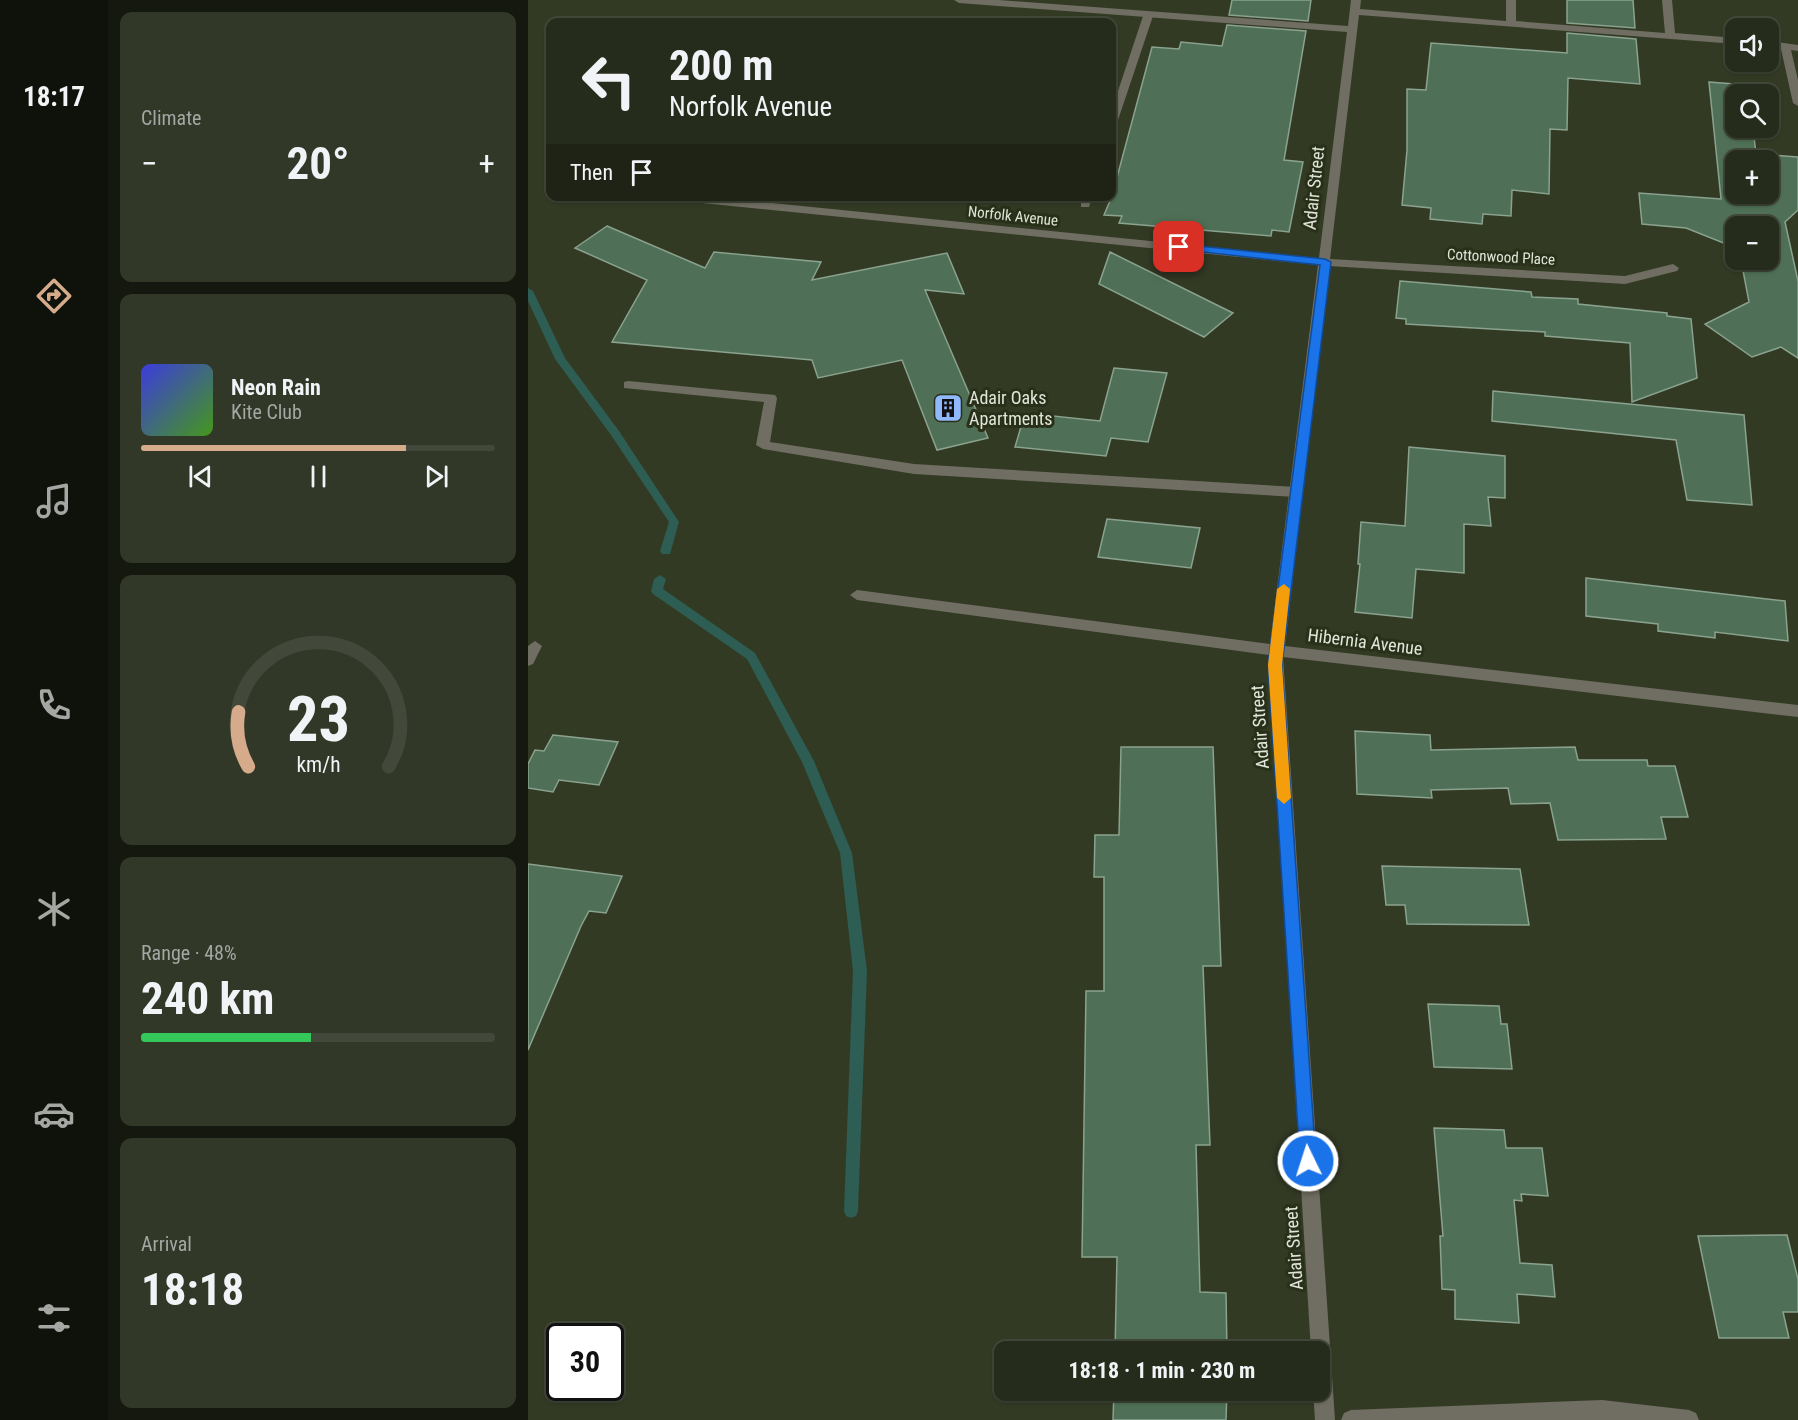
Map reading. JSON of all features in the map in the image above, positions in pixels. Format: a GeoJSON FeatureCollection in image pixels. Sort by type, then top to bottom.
{"type":"FeatureCollection","features":[{"type":"Feature","properties":{"kind":"street"},"geometry":{"type":"LineString","coordinates":[[959,0],[1148,16],[1352,29]]}},
{"type":"Feature","properties":{"kind":"street"},"geometry":{"type":"LineString","coordinates":[[1510,23],[1511,0]]}},
{"type":"Feature","properties":{"kind":"street"},"geometry":{"type":"LineString","coordinates":[[1666,0],[1670,36]]}},
{"type":"Feature","properties":{"kind":"street"},"geometry":{"type":"LineString","coordinates":[[1356,6],[1510,23],[1725,40]]}},
{"type":"Feature","properties":{"kind":"street","name":"Adair Street"},"geometry":{"type":"LineString","coordinates":[[1325,1420],[1276,651],[1356,6]]}},
{"type":"Feature","properties":{"kind":"street"},"geometry":{"type":"LineString","coordinates":[[1116,111],[1148,16]]}},
{"type":"Feature","properties":{"kind":"street"},"geometry":{"type":"LineString","coordinates":[[1779,45],[1798,48]]}},
{"type":"Feature","properties":{"kind":"street"},"geometry":{"type":"LineString","coordinates":[[1785,45],[1798,103]]}},
{"type":"Feature","properties":{"kind":"street","name":"Norfolk Avenue"},"geometry":{"type":"LineString","coordinates":[[712,201],[1325,262]]}},
{"type":"Feature","properties":{"kind":"street","name":"Cottonwood Place"},"geometry":{"type":"LineString","coordinates":[[1325,262],[1625,280],[1673,268]]}},
{"type":"Feature","properties":{"kind":"street"},"geometry":{"type":"LineString","coordinates":[[628,385],[771,398],[763,445],[825,456],[914,469],[1296,492]]}},
{"type":"Feature","properties":{"kind":"street","name":"Hibernia Avenue"},"geometry":{"type":"LineString","coordinates":[[857,595],[1276,651],[1798,711]]}},
{"type":"Feature","properties":{"kind":"street"},"geometry":{"type":"LineString","coordinates":[[528,660],[536,646]]}},
{"type":"Feature","properties":{"kind":"street"},"geometry":{"type":"LineString","coordinates":[[1351,1420],[1602,1410],[1689,1420]]}},
{"type":"Feature","properties":{"kind":"building"},"geometry":{"type":"Polygon","coordinates":[[[1232,0],[1311,0],[1308,21],[1229,15],[1232,0]]]}},
{"type":"Feature","properties":{"kind":"building"},"geometry":{"type":"Polygon","coordinates":[[[1567,0],[1633,0],[1635,28],[1567,23],[1567,0]]]}},
{"type":"Feature","properties":{"kind":"building"},"geometry":{"type":"Polygon","coordinates":[[[1227,25],[1306,31],[1284,160],[1303,162],[1289,232],[1272,230],[1271,236],[1119,223],[1122,216],[1104,215],[1110,201],[1116,201],[1116,181],[1152,47],[1179,49],[1181,42],[1222,46],[1227,25]]]}},
{"type":"Feature","properties":{"kind":"building"},"geometry":{"type":"Polygon","coordinates":[[[1567,33],[1636,39],[1640,84],[1568,78],[1567,130],[1550,129],[1549,194],[1512,190],[1511,216],[1483,214],[1482,224],[1430,219],[1431,208],[1402,205],[1407,150],[1407,89],[1426,90],[1431,43],[1567,53],[1567,33]]]}},
{"type":"Feature","properties":{"kind":"building"},"geometry":{"type":"Polygon","coordinates":[[[1709,82],[1734,84],[1725,84],[1725,138],[1754,138],[1756,150],[1725,150],[1725,204],[1779,204],[1779,156],[1798,157],[1798,210],[1785,222],[1798,281],[1798,358],[1781,347],[1752,357],[1705,324],[1749,302],[1743,270],[1779,270],[1779,216],[1725,216],[1725,244],[1686,228],[1642,224],[1639,193],[1721,199],[1709,82]]]}},
{"type":"Feature","properties":{"kind":"building"},"geometry":{"type":"Polygon","coordinates":[[[607,226],[705,268],[714,252],[821,262],[812,280],[947,253],[964,294],[925,290],[988,438],[937,450],[902,360],[818,378],[812,360],[612,342],[647,280],[575,248],[607,226]]]}},
{"type":"Feature","properties":{"kind":"building"},"geometry":{"type":"Polygon","coordinates":[[[1110,252],[1233,313],[1204,337],[1099,284],[1110,252]]]}},
{"type":"Feature","properties":{"kind":"building"},"geometry":{"type":"Polygon","coordinates":[[[1400,281],[1531,292],[1532,297],[1578,299],[1578,304],[1667,313],[1667,316],[1691,319],[1697,378],[1632,402],[1630,343],[1545,336],[1545,332],[1406,324],[1406,319],[1396,318],[1400,281]]]}},
{"type":"Feature","properties":{"kind":"building","name":"Adair Oaks Apartments"},"geometry":{"type":"Polygon","coordinates":[[[1114,368],[1167,373],[1148,442],[1111,438],[1106,456],[1015,447],[1025,413],[1100,421],[1114,368]]]}},
{"type":"Feature","properties":{"kind":"building"},"geometry":{"type":"Polygon","coordinates":[[[1493,391],[1744,415],[1752,505],[1687,500],[1676,440],[1492,421],[1493,391]]]}},
{"type":"Feature","properties":{"kind":"building"},"geometry":{"type":"Polygon","coordinates":[[[1409,447],[1505,456],[1505,498],[1488,497],[1491,526],[1464,524],[1464,573],[1416,569],[1412,618],[1355,612],[1361,522],[1405,526],[1409,447]]]}},
{"type":"Feature","properties":{"kind":"building"},"geometry":{"type":"Polygon","coordinates":[[[1107,519],[1200,528],[1191,568],[1098,557],[1107,519]]]}},
{"type":"Feature","properties":{"kind":"building"},"geometry":{"type":"Polygon","coordinates":[[[1586,578],[1785,601],[1788,641],[1715,632],[1715,638],[1658,631],[1658,624],[1586,616],[1586,578]]]}},
{"type":"Feature","properties":{"kind":"building"},"geometry":{"type":"Polygon","coordinates":[[[1355,731],[1430,735],[1431,750],[1575,747],[1578,760],[1647,760],[1648,766],[1675,766],[1688,817],[1661,817],[1666,839],[1558,840],[1550,803],[1511,804],[1508,788],[1431,790],[1432,798],[1357,794],[1355,731]]]}},
{"type":"Feature","properties":{"kind":"building"},"geometry":{"type":"Polygon","coordinates":[[[553,735],[618,742],[599,785],[559,780],[553,792],[528,788],[528,764],[535,750],[544,751],[553,735]]]}},
{"type":"Feature","properties":{"kind":"building"},"geometry":{"type":"Polygon","coordinates":[[[1121,747],[1213,747],[1221,966],[1203,966],[1210,1145],[1196,1145],[1200,1292],[1226,1293],[1227,1341],[1115,1341],[1117,1257],[1082,1257],[1086,991],[1104,991],[1104,877],[1094,877],[1095,835],[1119,835],[1121,747]]]}},
{"type":"Feature","properties":{"kind":"building"},"geometry":{"type":"Polygon","coordinates":[[[528,864],[622,876],[606,913],[589,911],[528,1050],[528,864]]]}},
{"type":"Feature","properties":{"kind":"building"},"geometry":{"type":"Polygon","coordinates":[[[1382,866],[1520,869],[1529,925],[1407,924],[1405,905],[1386,905],[1382,866]]]}},
{"type":"Feature","properties":{"kind":"building"},"geometry":{"type":"Polygon","coordinates":[[[1428,1004],[1499,1006],[1501,1024],[1507,1024],[1512,1069],[1434,1067],[1428,1004]]]}},
{"type":"Feature","properties":{"kind":"building"},"geometry":{"type":"Polygon","coordinates":[[[1434,1128],[1504,1130],[1506,1148],[1542,1148],[1548,1196],[1521,1194],[1522,1201],[1514,1200],[1520,1263],[1552,1265],[1555,1297],[1517,1294],[1519,1323],[1455,1319],[1455,1290],[1442,1289],[1440,1236],[1443,1236],[1434,1128]]]}},
{"type":"Feature","properties":{"kind":"building"},"geometry":{"type":"Polygon","coordinates":[[[1787,1235],[1798,1279],[1798,1312],[1783,1312],[1789,1338],[1719,1338],[1698,1236],[1787,1235]]]}},
{"type":"Feature","properties":{"kind":"building"},"geometry":{"type":"Polygon","coordinates":[[[1114,1401],[1227,1401],[1226,1420],[1113,1420],[1114,1401]]]}},
{"type":"Feature","properties":{"kind":"waterway"},"geometry":{"type":"LineString","coordinates":[[528,291],[560,359],[615,433],[674,522],[666,551]]}},
{"type":"Feature","properties":{"kind":"waterway"},"geometry":{"type":"LineString","coordinates":[[660,579],[657,591],[751,656],[808,761],[846,853],[860,971],[851,1211]]}},
{"type":"Feature","properties":{"kind":"slow traffic"},"geometry":{"type":"LineString","coordinates":[[1284,589],[1275,665],[1284,798]]}},
{"type":"Feature","properties":{"kind":"place","name":"Adair Oaks Apartments"},"geometry":{"type":"Point","coordinates":[948,408]}},
{"type":"Feature","properties":{"kind":"route"},"geometry":{"type":"LineString","coordinates":[[1179,247],[1325,262],[1275,665],[1308,1161]]}}]}
